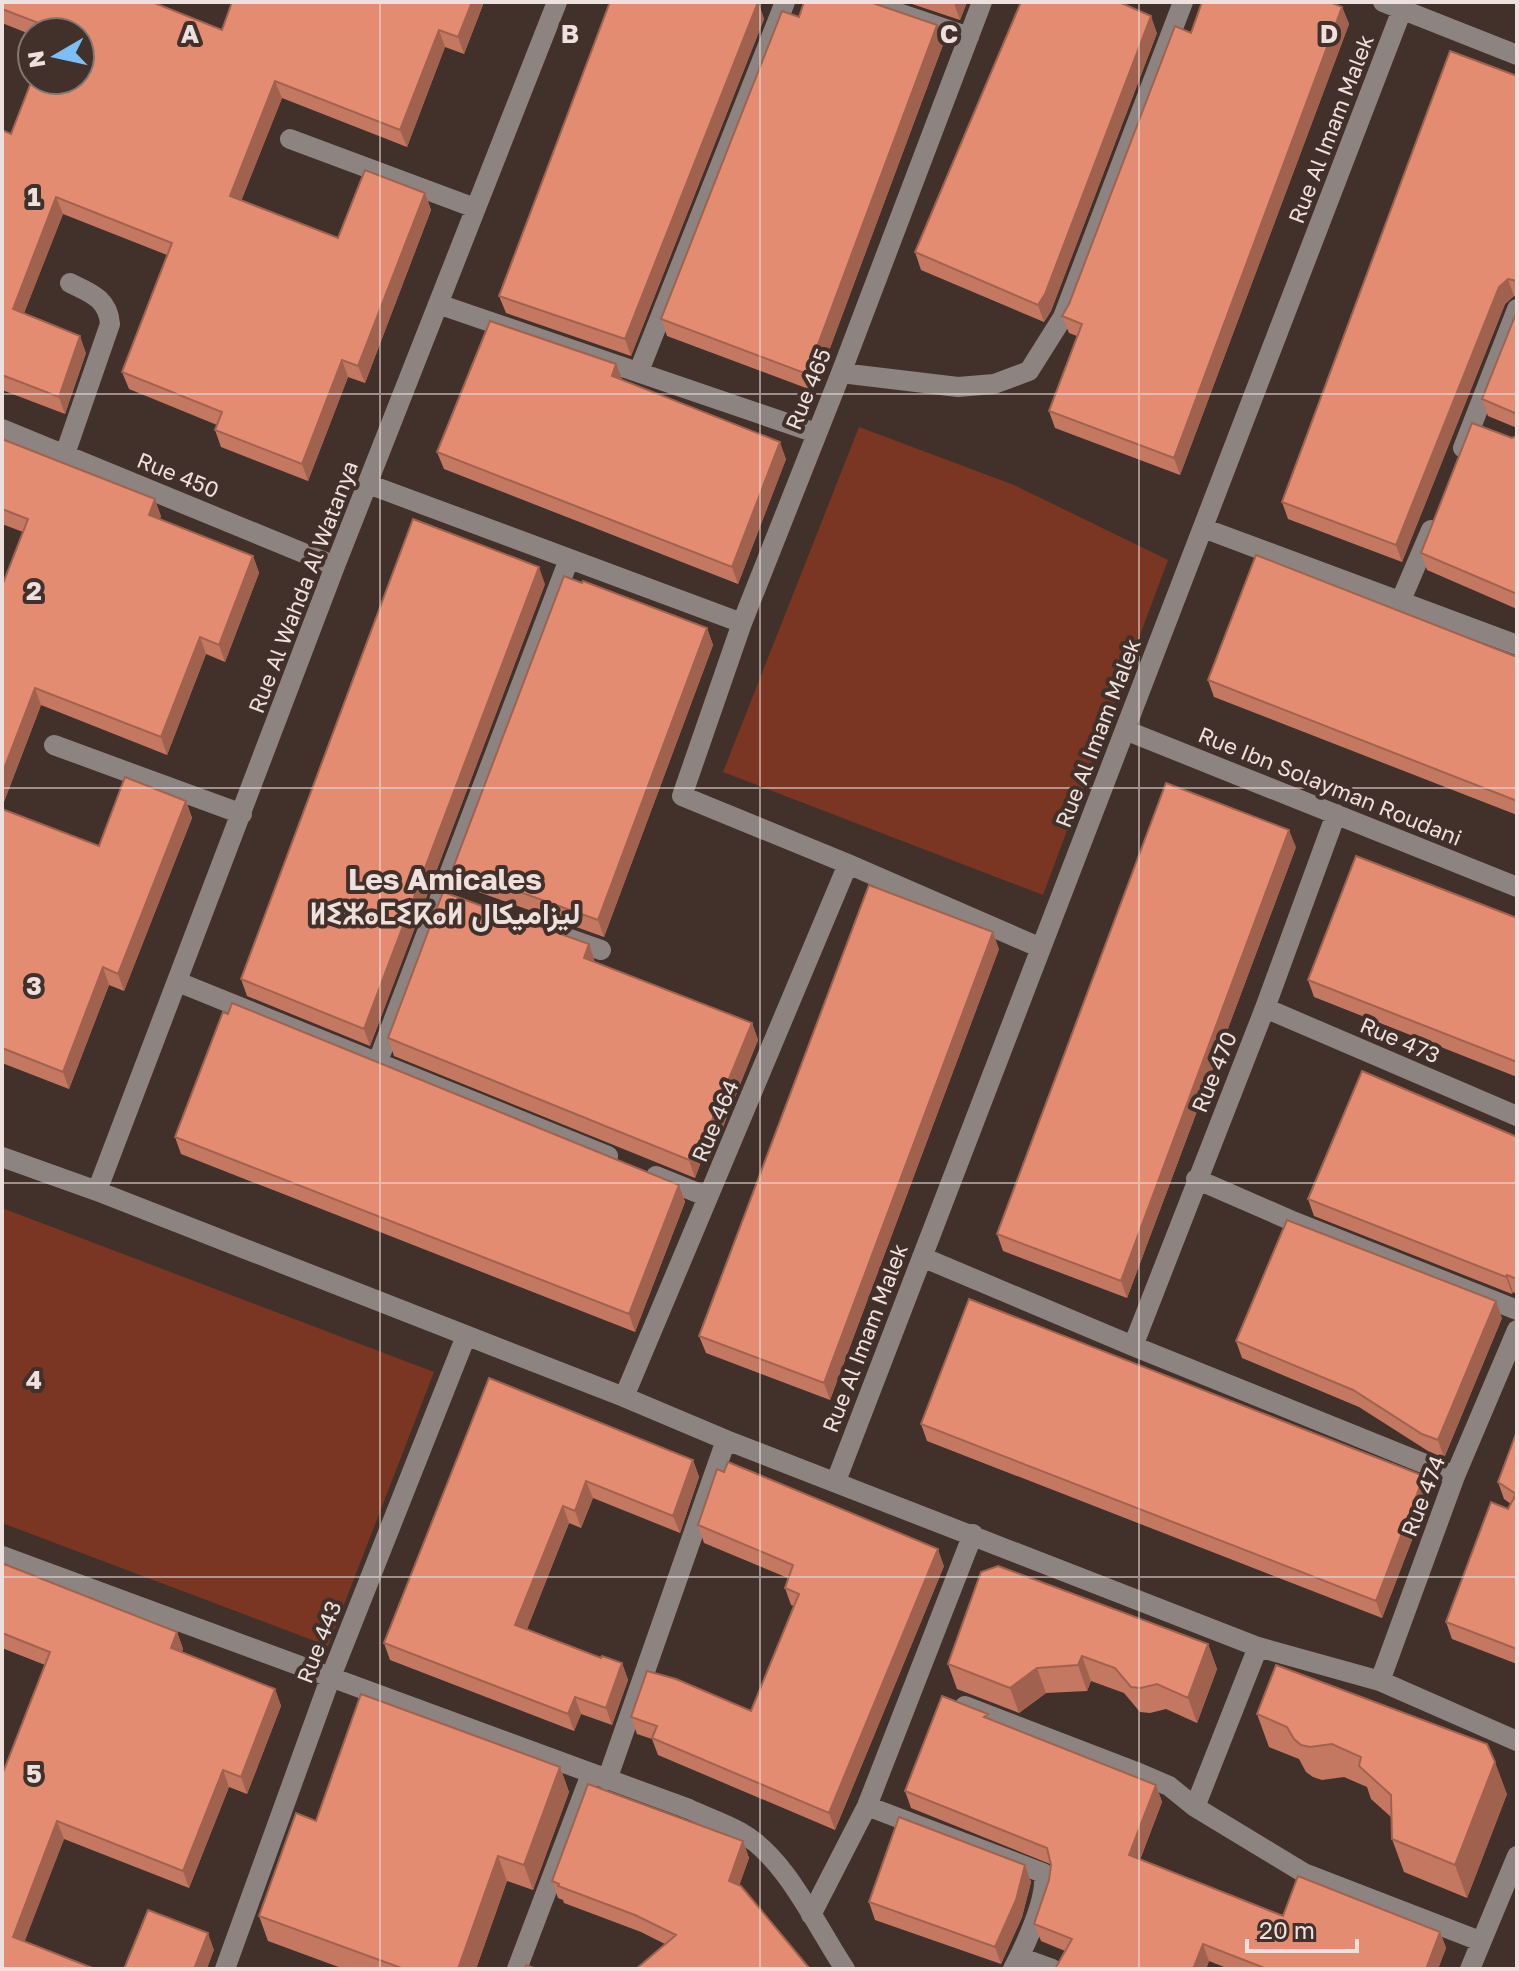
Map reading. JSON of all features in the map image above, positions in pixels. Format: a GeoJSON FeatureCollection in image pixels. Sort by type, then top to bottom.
{"type":"FeatureCollection","features":[{"type":"Feature","properties":{"kind":"street","name":"Rue Al Wahda Al Watanya"},"geometry":{"type":"LineString","coordinates":[[97,1191],[335,566],[557,2]]}},
{"type":"Feature","properties":{"kind":"street"},"geometry":{"type":"LineString","coordinates":[[639,371],[785,2]]}},
{"type":"Feature","properties":{"kind":"street"},"geometry":{"type":"LineString","coordinates":[[866,2],[969,37]]}},
{"type":"Feature","properties":{"kind":"street","name":"Rue 465"},"geometry":{"type":"LineString","coordinates":[[848,864],[682,796],[742,623],[982,2]]}},
{"type":"Feature","properties":{"kind":"street"},"geometry":{"type":"LineString","coordinates":[[841,373],[958,387],[994,384],[1029,371],[1063,317],[1183,2]]}},
{"type":"Feature","properties":{"kind":"street"},"geometry":{"type":"LineString","coordinates":[[1397,5],[1517,55]]}},
{"type":"Feature","properties":{"kind":"street","name":"Rue Al Imam Malek"},"geometry":{"type":"LineString","coordinates":[[836,1481],[1203,528],[1397,5]]}},
{"type":"Feature","properties":{"kind":"street"},"geometry":{"type":"LineString","coordinates":[[290,139],[475,208]]}},
{"type":"Feature","properties":{"kind":"street"},"geometry":{"type":"LineString","coordinates":[[65,454],[110,324],[105,305],[94,294],[70,283]]}},
{"type":"Feature","properties":{"kind":"street"},"geometry":{"type":"LineString","coordinates":[[438,304],[816,433]]}},
{"type":"Feature","properties":{"kind":"street"},"geometry":{"type":"LineString","coordinates":[[1456,466],[1480,427],[1517,309]]}},
{"type":"Feature","properties":{"kind":"street","name":"Rue 450"},"geometry":{"type":"LineString","coordinates":[[2,429],[335,566]]}},
{"type":"Feature","properties":{"kind":"street"},"geometry":{"type":"LineString","coordinates":[[368,484],[742,623]]}},
{"type":"Feature","properties":{"kind":"street"},"geometry":{"type":"LineString","coordinates":[[1401,600],[1440,508]]}},
{"type":"Feature","properties":{"kind":"street"},"geometry":{"type":"LineString","coordinates":[[1203,528],[1517,645]]}},
{"type":"Feature","properties":{"kind":"street"},"geometry":{"type":"LineString","coordinates":[[378,1061],[451,895],[569,559]]}},
{"type":"Feature","properties":{"kind":"street","name":"Rue Ibn Solayman Roudani"},"geometry":{"type":"LineString","coordinates":[[1125,730],[1517,887]]}},
{"type":"Feature","properties":{"kind":"street"},"geometry":{"type":"LineString","coordinates":[[54,745],[242,814]]}},
{"type":"Feature","properties":{"kind":"street","name":"Rue 470"},"geometry":{"type":"LineString","coordinates":[[1133,1346],[1265,1008],[1336,814]]}},
{"type":"Feature","properties":{"kind":"street"},"geometry":{"type":"LineString","coordinates":[[848,864],[1041,948]]}},
{"type":"Feature","properties":{"kind":"street","name":"Rue 464"},"geometry":{"type":"LineString","coordinates":[[624,1397],[848,864]]}},
{"type":"Feature","properties":{"kind":"street"},"geometry":{"type":"LineString","coordinates":[[544,929],[601,950]]}},
{"type":"Feature","properties":{"kind":"street"},"geometry":{"type":"LineString","coordinates":[[178,982],[708,1197]]}},
{"type":"Feature","properties":{"kind":"street","name":"Rue 473"},"geometry":{"type":"LineString","coordinates":[[1265,1008],[1517,1116]]}},
{"type":"Feature","properties":{"kind":"street"},"geometry":{"type":"LineString","coordinates":[[2,1157],[97,1191],[1258,1647],[1380,1681],[1517,1741]]}},
{"type":"Feature","properties":{"kind":"street"},"geometry":{"type":"LineString","coordinates":[[1196,1179],[1304,1226],[1517,1310]]}},
{"type":"Feature","properties":{"kind":"street"},"geometry":{"type":"LineString","coordinates":[[922,1257],[1455,1476]]}},
{"type":"Feature","properties":{"kind":"street","name":"Rue 474"},"geometry":{"type":"LineString","coordinates":[[1380,1681],[1455,1476],[1517,1330]]}},
{"type":"Feature","properties":{"kind":"street","name":"Rue 443"},"geometry":{"type":"LineString","coordinates":[[225,1969],[330,1679],[466,1336]]}},
{"type":"Feature","properties":{"kind":"street"},"geometry":{"type":"LineString","coordinates":[[517,1969],[599,1777],[726,1440]]}},
{"type":"Feature","properties":{"kind":"street"},"geometry":{"type":"LineString","coordinates":[[811,1915],[867,1806],[973,1534]]}},
{"type":"Feature","properties":{"kind":"street"},"geometry":{"type":"LineString","coordinates":[[2,1556],[689,1809],[742,1832],[763,1848],[845,1969]]}},
{"type":"Feature","properties":{"kind":"street"},"geometry":{"type":"LineString","coordinates":[[1195,1807],[1258,1647]]}},
{"type":"Feature","properties":{"kind":"street"},"geometry":{"type":"LineString","coordinates":[[945,1698],[1169,1786],[1195,1807],[1304,1873],[1480,1941]]}},
{"type":"Feature","properties":{"kind":"street"},"geometry":{"type":"LineString","coordinates":[[867,1806],[1043,1873],[1046,1882],[1016,1963],[1052,1969]]}},
{"type":"Feature","properties":{"kind":"street"},"geometry":{"type":"LineString","coordinates":[[1470,1969],[1517,1856]]}},
{"type":"Feature","properties":{"kind":"shaded area"},"geometry":{"type":"Polygon","coordinates":[[[859,427],[1014,485],[1168,560],[1043,895],[723,772],[859,427]]]}},
{"type":"Feature","properties":{"kind":"shaded area"},"geometry":{"type":"Polygon","coordinates":[[[2,1208],[434,1372],[328,1646],[2,1523],[2,1208]]]}},
{"type":"Feature","properties":{"kind":"building"},"geometry":{"type":"Polygon","coordinates":[[[2,2],[152,2],[222,30],[232,2],[472,2],[458,37],[439,30],[400,130],[275,81],[230,196],[338,238],[365,170],[425,193],[358,366],[342,360],[302,464],[215,430],[222,412],[122,372],[172,243],[56,197],[13,309],[80,336],[59,397],[2,375],[2,130],[11,134],[26,96],[96,96],[96,16],[20,16],[2,9],[2,2]]]}},
{"type":"Feature","properties":{"kind":"building"},"geometry":{"type":"Polygon","coordinates":[[[610,2],[758,2],[625,339],[499,296],[610,2]]]}},
{"type":"Feature","properties":{"kind":"building"},"geometry":{"type":"Polygon","coordinates":[[[804,2],[870,2],[937,25],[807,374],[661,319],[782,11],[799,17],[804,2]]]}},
{"type":"Feature","properties":{"kind":"building"},"geometry":{"type":"Polygon","coordinates":[[[1021,2],[1119,2],[1151,16],[1045,294],[1038,305],[915,252],[1021,2]]]}},
{"type":"Feature","properties":{"kind":"building"},"geometry":{"type":"Polygon","coordinates":[[[1202,2],[1330,2],[1342,7],[1174,458],[1049,411],[1082,324],[1062,316],[1175,26],[1191,33],[1202,2]]]}},
{"type":"Feature","properties":{"kind":"building"},"geometry":{"type":"Polygon","coordinates":[[[1450,51],[1517,76],[1517,281],[1508,279],[1499,287],[1396,545],[1282,502],[1450,51]]]}},
{"type":"Feature","properties":{"kind":"building"},"geometry":{"type":"Polygon","coordinates":[[[1517,311],[1517,414],[1482,399],[1517,311]]]}},
{"type":"Feature","properties":{"kind":"building"},"geometry":{"type":"Polygon","coordinates":[[[490,321],[616,364],[612,376],[780,442],[732,567],[437,452],[490,321]]]}},
{"type":"Feature","properties":{"kind":"building"},"geometry":{"type":"Polygon","coordinates":[[[1472,423],[1512,438],[1517,436],[1517,594],[1421,553],[1472,423]]]}},
{"type":"Feature","properties":{"kind":"building"},"geometry":{"type":"Polygon","coordinates":[[[2,439],[155,499],[149,515],[253,556],[219,645],[200,637],[161,737],[35,688],[2,774],[2,586],[28,519],[2,509],[2,439]]]}},
{"type":"Feature","properties":{"kind":"building"},"geometry":{"type":"Polygon","coordinates":[[[413,519],[539,567],[364,1029],[241,979],[413,519]]]}},
{"type":"Feature","properties":{"kind":"building"},"geometry":{"type":"Polygon","coordinates":[[[1256,555],[1517,657],[1517,801],[1208,680],[1256,555]]]}},
{"type":"Feature","properties":{"kind":"building"},"geometry":{"type":"Polygon","coordinates":[[[564,576],[707,628],[598,920],[453,868],[564,576]]]}},
{"type":"Feature","properties":{"kind":"building"},"geometry":{"type":"Polygon","coordinates":[[[125,777],[186,801],[118,974],[103,967],[63,1072],[2,1048],[2,809],[99,846],[125,777]]]}},
{"type":"Feature","properties":{"kind":"building"},"geometry":{"type":"Polygon","coordinates":[[[1166,783],[1289,830],[1121,1281],[997,1234],[1166,783]]]}},
{"type":"Feature","properties":{"kind":"building"},"geometry":{"type":"Polygon","coordinates":[[[1356,856],[1517,918],[1517,1062],[1308,980],[1356,856]]]}},
{"type":"Feature","properties":{"kind":"building"},"geometry":{"type":"Polygon","coordinates":[[[869,885],[993,932],[824,1383],[699,1336],[869,885]]]}},
{"type":"Feature","properties":{"kind":"building"},"geometry":{"type":"Polygon","coordinates":[[[443,892],[589,944],[584,958],[752,1023],[701,1147],[695,1145],[689,1160],[388,1038],[443,892]]]}},
{"type":"Feature","properties":{"kind":"building"},"geometry":{"type":"Polygon","coordinates":[[[232,1003],[679,1185],[629,1314],[175,1137],[223,1012],[228,1014],[232,1003]]]}},
{"type":"Feature","properties":{"kind":"building"},"geometry":{"type":"Polygon","coordinates":[[[1362,1071],[1517,1137],[1517,1279],[1308,1199],[1362,1071]]]}},
{"type":"Feature","properties":{"kind":"building"},"geometry":{"type":"Polygon","coordinates":[[[1287,1220],[1496,1301],[1438,1440],[1422,1434],[1353,1390],[1236,1341],[1287,1220]]]}},
{"type":"Feature","properties":{"kind":"building"},"geometry":{"type":"Polygon","coordinates":[[[969,1299],[1424,1476],[1376,1601],[921,1424],[969,1299]]]}},
{"type":"Feature","properties":{"kind":"building"},"geometry":{"type":"Polygon","coordinates":[[[489,1378],[693,1460],[673,1516],[586,1481],[575,1511],[563,1506],[515,1625],[622,1663],[606,1708],[575,1697],[568,1714],[384,1643],[489,1378]]]}},
{"type":"Feature","properties":{"kind":"building"},"geometry":{"type":"Polygon","coordinates":[[[1517,1431],[1517,1649],[1446,1622],[1491,1502],[1508,1509],[1516,1494],[1498,1482],[1517,1431]]]}},
{"type":"Feature","properties":{"kind":"building"},"geometry":{"type":"Polygon","coordinates":[[[728,1462],[938,1549],[829,1813],[652,1738],[657,1726],[631,1717],[647,1671],[676,1679],[751,1711],[799,1594],[785,1588],[793,1565],[698,1525],[717,1469],[724,1472],[728,1462]]]}},
{"type":"Feature","properties":{"kind":"building"},"geometry":{"type":"Polygon","coordinates":[[[4,1564],[177,1632],[171,1648],[275,1689],[241,1777],[223,1770],[183,1871],[57,1821],[13,1937],[95,1969],[2,1969],[2,1769],[50,1652],[2,1633],[4,1564]]]}},
{"type":"Feature","properties":{"kind":"building"},"geometry":{"type":"Polygon","coordinates":[[[998,1566],[1208,1644],[1188,1698],[1157,1684],[1131,1687],[1115,1668],[1082,1656],[1078,1665],[1037,1668],[1010,1688],[948,1664],[981,1572],[998,1566]]]}},
{"type":"Feature","properties":{"kind":"building"},"geometry":{"type":"Polygon","coordinates":[[[1276,1665],[1487,1744],[1495,1762],[1455,1865],[1392,1839],[1391,1795],[1359,1766],[1361,1757],[1332,1744],[1301,1745],[1287,1727],[1257,1714],[1276,1665]]]}},
{"type":"Feature","properties":{"kind":"building"},"geometry":{"type":"Polygon","coordinates":[[[361,1694],[560,1767],[524,1865],[498,1856],[458,1969],[404,1969],[259,1916],[296,1813],[316,1821],[361,1694]]]}},
{"type":"Feature","properties":{"kind":"building"},"geometry":{"type":"Polygon","coordinates":[[[942,1696],[988,1714],[984,1717],[1156,1785],[1129,1855],[1283,1916],[1298,1876],[1440,1932],[1426,1969],[1267,1969],[1203,1944],[1193,1969],[1055,1969],[1072,1939],[1034,1924],[1049,1880],[1051,1865],[1047,1848],[905,1791],[942,1696]]]}},
{"type":"Feature","properties":{"kind":"building"},"geometry":{"type":"Polygon","coordinates":[[[588,1784],[743,1841],[729,1881],[741,1886],[810,1969],[636,1969],[676,1935],[552,1881],[588,1784]]]}},
{"type":"Feature","properties":{"kind":"building"},"geometry":{"type":"Polygon","coordinates":[[[899,1817],[1025,1865],[1016,1900],[995,1947],[869,1902],[899,1817]]]}},
{"type":"Feature","properties":{"kind":"building"},"geometry":{"type":"Polygon","coordinates":[[[148,1910],[208,1933],[194,1969],[124,1969],[148,1910]]]}},
{"type":"Feature","properties":{"kind":"district","name":"Les Amicales ⵍⵉⵣⴰⵎⵉⴽⴰⵍ ليزاميكال"},"geometry":{"type":"Point","coordinates":[445,897]}}]}
